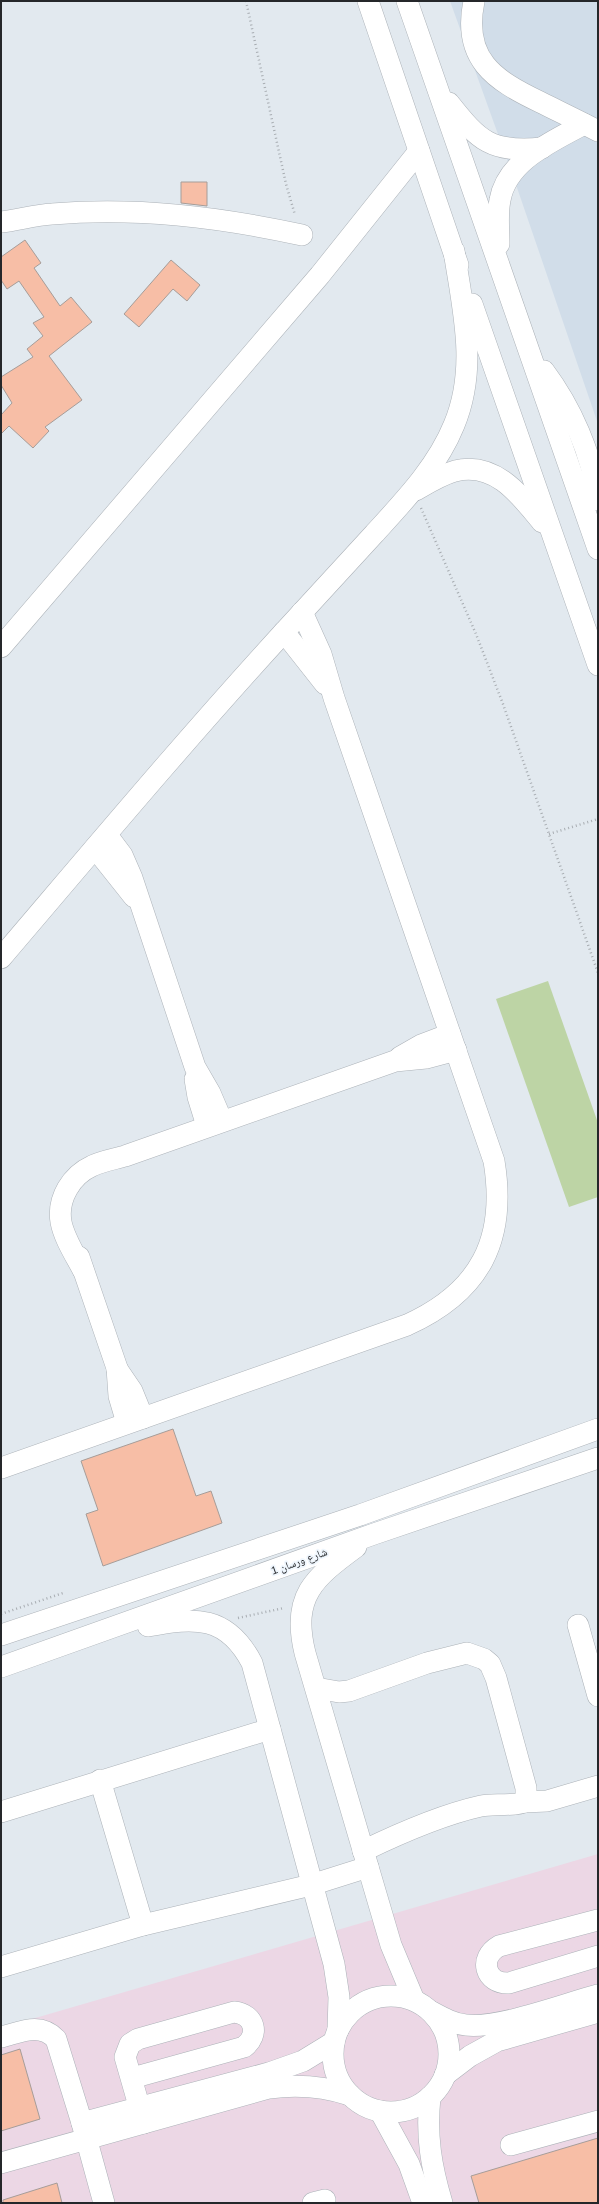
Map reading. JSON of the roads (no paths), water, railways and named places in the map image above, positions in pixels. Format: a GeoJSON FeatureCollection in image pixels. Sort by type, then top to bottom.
{"type":"FeatureCollection","features":[{"type":"Feature","properties":{"kind":"street"},"geometry":{"type":"LineString","coordinates":[[368,1],[550,532],[598,665]]}},
{"type":"Feature","properties":{"kind":"street"},"geometry":{"type":"LineString","coordinates":[[407,1],[598,549]]}},
{"type":"Feature","properties":{"kind":"street"},"geometry":{"type":"LineString","coordinates":[[474,1],[471,23],[474,44],[484,64],[498,79],[510,87],[591,127]]}},
{"type":"Feature","properties":{"kind":"street"},"geometry":{"type":"LineString","coordinates":[[439,91],[469,128],[481,138],[499,146],[516,150],[542,148]]}},
{"type":"Feature","properties":{"kind":"street"},"geometry":{"type":"LineString","coordinates":[[500,266],[498,216],[500,199],[506,183],[512,173],[542,148],[591,127]]}},
{"type":"Feature","properties":{"kind":"street"},"geometry":{"type":"LineString","coordinates":[[1,647],[320,275],[419,151]]}},
{"type":"Feature","properties":{"kind":"street"},"geometry":{"type":"LineString","coordinates":[[1,222],[51,214],[105,211],[159,212],[213,218],[302,235]]}},
{"type":"Feature","properties":{"kind":"street"},"geometry":{"type":"LineString","coordinates":[[1,958],[284,632],[414,491],[440,453],[454,426],[464,397],[468,367],[467,336],[454,251]]}},
{"type":"Feature","properties":{"kind":"street"},"geometry":{"type":"LineString","coordinates":[[528,350],[565,403],[579,432],[590,463],[598,500]]}},
{"type":"Feature","properties":{"kind":"street"},"geometry":{"type":"LineString","coordinates":[[414,491],[455,471],[473,469],[490,474],[506,482],[519,494],[550,532]]}},
{"type":"Feature","properties":{"kind":"street"},"geometry":{"type":"LineString","coordinates":[[1,1468],[407,1324],[430,1314],[451,1300],[469,1282],[483,1260],[493,1237],[498,1212],[498,1186],[494,1161],[334,698],[321,654],[302,612]]}},
{"type":"Feature","properties":{"kind":"street"},"geometry":{"type":"LineString","coordinates":[[284,632],[334,698]]}},
{"type":"Feature","properties":{"kind":"street"},"geometry":{"type":"LineString","coordinates":[[101,842],[139,902],[194,1066],[210,1093],[214,1124]]}},
{"type":"Feature","properties":{"kind":"street"},"geometry":{"type":"LineString","coordinates":[[135,1420],[119,1396],[116,1368],[82,1270],[61,1222],[61,1204],[67,1188],[78,1175],[93,1166],[395,1061],[426,1058],[453,1042]]}},
{"type":"Feature","properties":{"kind":"street"},"geometry":{"type":"LineString","coordinates":[[1,1635],[360,1515],[598,1429]]}},
{"type":"Feature","properties":{"kind":"street","name":"شارع ورسان 1"},"geometry":{"type":"LineString","coordinates":[[1,1667],[79,1641],[374,1534],[598,1458]]}},
{"type":"Feature","properties":{"kind":"street"},"geometry":{"type":"LineString","coordinates":[[374,1534],[327,1568],[312,1586],[302,1609],[301,1630],[316,1688],[393,1952],[414,2000]]}},
{"type":"Feature","properties":{"kind":"street"},"geometry":{"type":"LineString","coordinates":[[1,1622],[39,1613],[66,1614]]}},
{"type":"Feature","properties":{"kind":"street"},"geometry":{"type":"LineString","coordinates":[[79,1641],[188,1620],[215,1625],[237,1640],[246,1651],[252,1663],[270,1728],[337,1980],[339,1997],[333,2056],[335,2071],[341,2084],[350,2095],[359,2102],[380,2111],[393,2112],[406,2110],[430,2097],[439,2087],[445,2075],[449,2055],[446,2035],[432,2012]]}},
{"type":"Feature","properties":{"kind":"street"},"geometry":{"type":"LineString","coordinates":[[578,1625],[598,1696]]}},
{"type":"Feature","properties":{"kind":"street"},"geometry":{"type":"LineString","coordinates":[[316,1688],[339,1692],[349,1691],[427,1663],[467,1653],[484,1659],[490,1664],[496,1678],[527,1793],[524,1802]]}},
{"type":"Feature","properties":{"kind":"street"},"geometry":{"type":"LineString","coordinates":[[1,1812],[270,1728]]}},
{"type":"Feature","properties":{"kind":"street"},"geometry":{"type":"LineString","coordinates":[[100,1780],[143,1925]]}},
{"type":"Feature","properties":{"kind":"street"},"geometry":{"type":"LineString","coordinates":[[1,1967],[143,1925],[312,1885],[366,1859],[390,1839],[471,1809],[488,1805],[547,1801],[598,1786]]}},
{"type":"Feature","properties":{"kind":"street"},"geometry":{"type":"LineString","coordinates":[[598,1920],[499,1946],[490,1954],[486,1966],[491,1978],[497,1982],[509,1983],[598,1956]]}},
{"type":"Feature","properties":{"kind":"street"},"geometry":{"type":"LineString","coordinates":[[1,2163],[84,2131],[142,2115],[286,2068],[303,2060],[336,2036],[345,2017],[356,2007],[370,2000],[384,1996],[399,1996],[414,2000],[432,2012],[454,2023],[479,2025],[501,2022],[598,1995]]}},
{"type":"Feature","properties":{"kind":"street"},"geometry":{"type":"LineString","coordinates":[[132,2078],[244,2047],[252,2039],[254,2034],[253,2023],[245,2014],[234,2012],[133,2041],[126,2052],[132,2078],[142,2115]]}},
{"type":"Feature","properties":{"kind":"street"},"geometry":{"type":"LineString","coordinates":[[445,2075],[470,2056],[497,2041],[598,2012]]}},
{"type":"Feature","properties":{"kind":"street"},"geometry":{"type":"LineString","coordinates":[[1,2037],[37,2028],[51,2034],[59,2046],[104,2203]]}},
{"type":"Feature","properties":{"kind":"street"},"geometry":{"type":"LineString","coordinates":[[142,2115],[269,2088],[285,2086],[318,2087],[350,2095]]}},
{"type":"Feature","properties":{"kind":"street"},"geometry":{"type":"LineString","coordinates":[[423,2203],[426,2179],[430,2097]]}},
{"type":"Feature","properties":{"kind":"street"},"geometry":{"type":"LineString","coordinates":[[380,2111],[400,2146],[426,2179],[442,2203]]}},
{"type":"Feature","properties":{"kind":"street"},"geometry":{"type":"LineString","coordinates":[[511,2145],[598,2121]]}}]}
